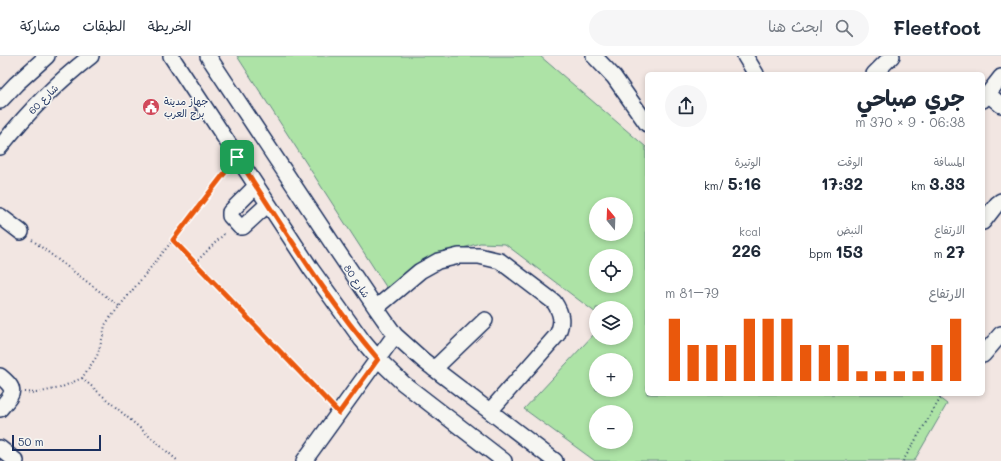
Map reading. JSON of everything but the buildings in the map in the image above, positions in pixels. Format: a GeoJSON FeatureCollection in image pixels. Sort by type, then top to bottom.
{"type":"FeatureCollection","features":[{"type":"Feature","properties":{"kind":"street"},"geometry":{"type":"LineString","coordinates":[[0,101],[16,84],[47,56]]}},
{"type":"Feature","properties":{"kind":"street","name":"شارع 60"},"geometry":{"type":"LineString","coordinates":[[0,147],[35,106],[91,56]]}},
{"type":"Feature","properties":{"kind":"street"},"geometry":{"type":"LineString","coordinates":[[171,56],[329,295],[362,340],[378,359],[403,383],[504,461]]}},
{"type":"Feature","properties":{"kind":"street","name":"شارع 80"},"geometry":{"type":"LineString","coordinates":[[208,56],[395,335],[434,368],[555,461]]}},
{"type":"Feature","properties":{"kind":"street"},"geometry":{"type":"LineString","coordinates":[[594,56],[614,77],[645,121]]}},
{"type":"Feature","properties":{"kind":"street"},"geometry":{"type":"LineString","coordinates":[[745,56],[755,72]]}},
{"type":"Feature","properties":{"kind":"street"},"geometry":{"type":"LineString","coordinates":[[876,72],[892,56]]}},
{"type":"Feature","properties":{"kind":"street"},"geometry":{"type":"LineString","coordinates":[[1001,77],[986,97],[1001,105]]}},
{"type":"Feature","properties":{"kind":"street"},"geometry":{"type":"LineString","coordinates":[[256,186],[230,212],[230,216],[241,227],[245,226],[268,204]]}},
{"type":"Feature","properties":{"kind":"street"},"geometry":{"type":"LineString","coordinates":[[985,219],[1001,201]]}},
{"type":"Feature","properties":{"kind":"street"},"geometry":{"type":"LineString","coordinates":[[0,216],[21,232]]}},
{"type":"Feature","properties":{"kind":"street"},"geometry":{"type":"LineString","coordinates":[[376,308],[420,271],[438,261],[458,256],[480,256],[500,261],[554,302],[562,318],[561,327],[557,335],[490,411]]}},
{"type":"Feature","properties":{"kind":"street"},"geometry":{"type":"LineString","coordinates":[[434,368],[485,320]]}},
{"type":"Feature","properties":{"kind":"street"},"geometry":{"type":"LineString","coordinates":[[985,353],[1001,334]]}},
{"type":"Feature","properties":{"kind":"street"},"geometry":{"type":"LineString","coordinates":[[304,461],[395,335]]}},
{"type":"Feature","properties":{"kind":"street"},"geometry":{"type":"LineString","coordinates":[[0,376],[10,384],[12,390],[10,397],[0,409]]}},
{"type":"Feature","properties":{"kind":"street"},"geometry":{"type":"LineString","coordinates":[[0,448],[16,461]]}},
{"type":"Feature","properties":{"kind":"path"},"geometry":{"type":"LineString","coordinates":[[12,390],[36,393],[60,388],[82,378],[97,356],[105,325],[237,157]]}},
{"type":"Feature","properties":{"kind":"path"},"geometry":{"type":"LineString","coordinates":[[195,263],[236,222]]}},
{"type":"Feature","properties":{"kind":"path"},"geometry":{"type":"LineString","coordinates":[[21,232],[120,306]]}},
{"type":"Feature","properties":{"kind":"path"},"geometry":{"type":"LineString","coordinates":[[173,240],[339,413]]}},
{"type":"Feature","properties":{"kind":"path"},"geometry":{"type":"LineString","coordinates":[[82,378],[178,461]]}},
{"type":"Feature","properties":{"kind":"path"},"geometry":{"type":"LineString","coordinates":[[904,461],[942,396]]}},
{"type":"Feature","properties":{"kind":"green space"},"geometry":{"type":"Polygon","coordinates":[[[237,56],[540,56],[645,146],[645,396],[937,396],[947,404],[914,461],[595,461],[524,409],[589,339],[589,345],[633,345],[633,301],[589,301],[589,308],[505,244],[480,243],[456,250],[392,296],[237,56]]]}},
{"type":"Feature","properties":{"kind":"place","name":"جهاز مدينة برج العرب"},"geometry":{"type":"Point","coordinates":[151,107]}},
{"type":"Feature","properties":{"kind":"route"},"geometry":{"type":"LineString","coordinates":[[237,157],[329,295],[378,359],[339,413],[173,240],[237,157]]}}]}
